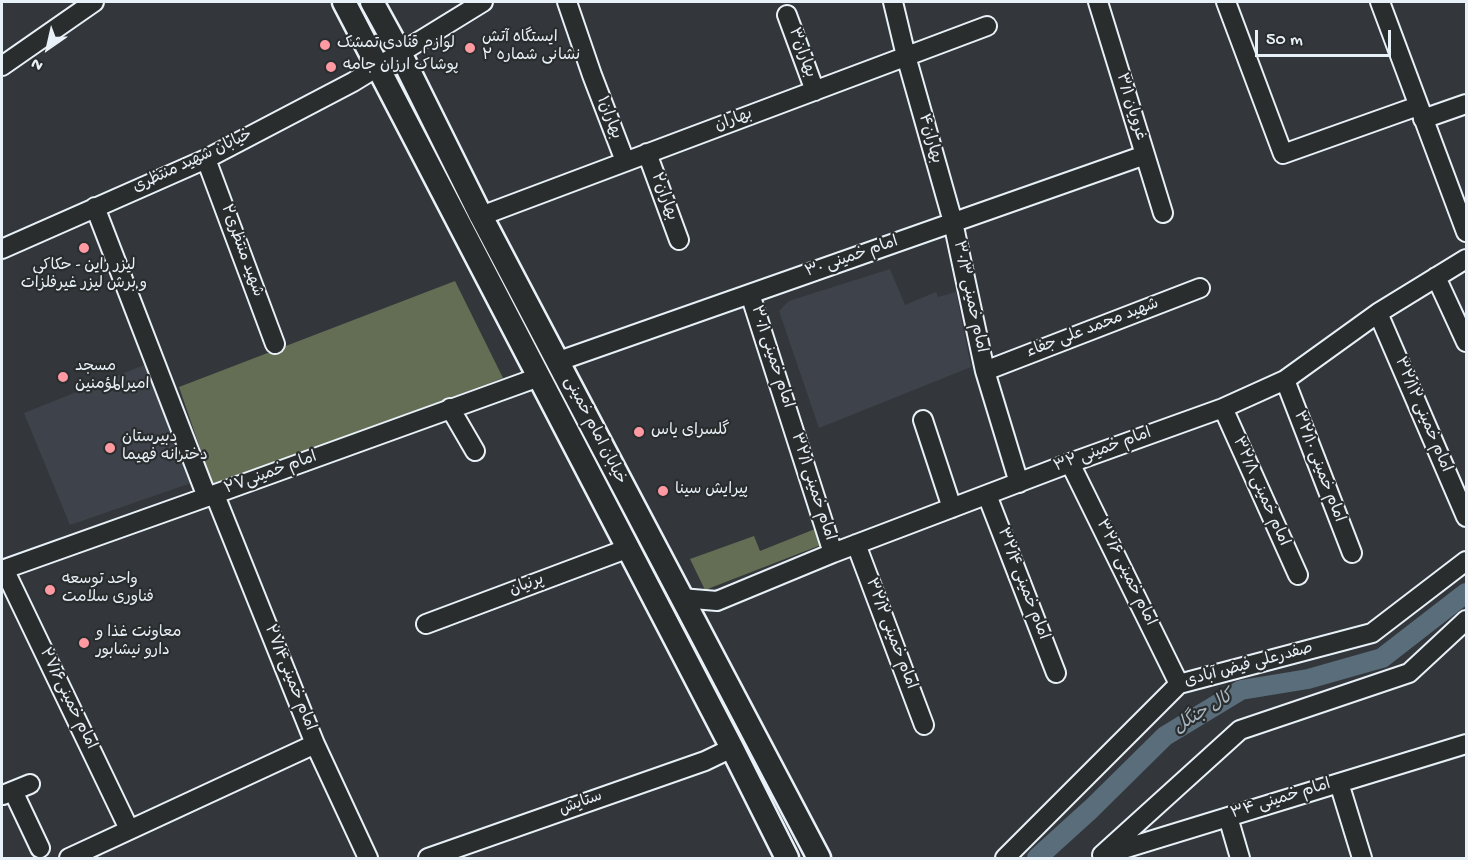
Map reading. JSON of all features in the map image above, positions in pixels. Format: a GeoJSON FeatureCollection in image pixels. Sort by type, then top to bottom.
{"type":"FeatureCollection","features":[{"type":"Feature","properties":{"kind":"main road","name":"خیابان امام خمینی"},"geometry":{"type":"LineString","coordinates":[[344,2],[629,548],[787,858]]}},
{"type":"Feature","properties":{"kind":"main road","name":"خیابان امام خمینی"},"geometry":{"type":"LineString","coordinates":[[372,2],[400,53],[481,216],[819,858]]}},
{"type":"Feature","properties":{"kind":"street"},"geometry":{"type":"LineString","coordinates":[[2,66],[94,2]]}},
{"type":"Feature","properties":{"kind":"street","name":"خیابان شهید منتظری"},"geometry":{"type":"LineString","coordinates":[[2,249],[206,159],[379,66],[483,2]]}},
{"type":"Feature","properties":{"kind":"street","name":"بهاران۱"},"geometry":{"type":"LineString","coordinates":[[567,2],[625,161]]}},
{"type":"Feature","properties":{"kind":"street","name":"بهاران۴"},"geometry":{"type":"LineString","coordinates":[[893,2],[953,222]]}},
{"type":"Feature","properties":{"kind":"street","name":"غرویان ۳/۱"},"geometry":{"type":"LineString","coordinates":[[1098,2],[1163,213]]}},
{"type":"Feature","properties":{"kind":"street"},"geometry":{"type":"LineString","coordinates":[[1226,2],[1283,154],[1421,113],[1467,104]]}},
{"type":"Feature","properties":{"kind":"street"},"geometry":{"type":"LineString","coordinates":[[1380,2],[1467,232]]}},
{"type":"Feature","properties":{"kind":"street","name":"بهاران۳"},"geometry":{"type":"LineString","coordinates":[[787,15],[815,91]]}},
{"type":"Feature","properties":{"kind":"street","name":"بهاران"},"geometry":{"type":"LineString","coordinates":[[481,216],[987,26]]}},
{"type":"Feature","properties":{"kind":"street","name":"بهاران۲"},"geometry":{"type":"LineString","coordinates":[[647,153],[679,240]]}},
{"type":"Feature","properties":{"kind":"street","name":"امام خمینی ۳۰"},"geometry":{"type":"LineString","coordinates":[[559,361],[1145,155]]}},
{"type":"Feature","properties":{"kind":"street","name":"شهید منتظری۲"},"geometry":{"type":"LineString","coordinates":[[206,159],[275,344]]}},
{"type":"Feature","properties":{"kind":"street","name":"امام خمینی۲۷/۴"},"geometry":{"type":"LineString","coordinates":[[95,207],[211,496],[315,744],[368,858]]}},
{"type":"Feature","properties":{"kind":"street","name":"امام خمینی ۳۰/۳"},"geometry":{"type":"LineString","coordinates":[[953,222],[985,371],[1019,483]]}},
{"type":"Feature","properties":{"kind":"street","name":"امام خمینی ۳۲"},"geometry":{"type":"LineString","coordinates":[[717,601],[856,544],[1223,408],[1284,380],[1378,313],[1467,259]]}},
{"type":"Feature","properties":{"kind":"street"},"geometry":{"type":"LineString","coordinates":[[1436,277],[1467,342]]}},
{"type":"Feature","properties":{"kind":"street","name":"شهید محمد علی جفاء"},"geometry":{"type":"LineString","coordinates":[[985,371],[1200,288]]}},
{"type":"Feature","properties":{"kind":"street","name":"امام خمینی ۳۰/۱"},"geometry":{"type":"LineString","coordinates":[[750,294],[791,421]]}},
{"type":"Feature","properties":{"kind":"street","name":"امام خمینی ۳۲/۱۲"},"geometry":{"type":"LineString","coordinates":[[1378,313],[1467,517]]}},
{"type":"Feature","properties":{"kind":"street","name":"امام خمینی۲۷"},"geometry":{"type":"LineString","coordinates":[[3,569],[539,377]]}},
{"type":"Feature","properties":{"kind":"street","name":"امام خمینی ۳۲/۱۰"},"geometry":{"type":"LineString","coordinates":[[1284,380],[1352,553]]}},
{"type":"Feature","properties":{"kind":"street"},"geometry":{"type":"LineString","coordinates":[[450,408],[475,451]]}},
{"type":"Feature","properties":{"kind":"street","name":"امام خمینی ۳۲/۸"},"geometry":{"type":"LineString","coordinates":[[1223,408],[1298,575]]}},
{"type":"Feature","properties":{"kind":"street"},"geometry":{"type":"LineString","coordinates":[[923,420],[952,508]]}},
{"type":"Feature","properties":{"kind":"street","name":"امام خمینی ۳۲/۱"},"geometry":{"type":"LineString","coordinates":[[791,421],[833,553]]}},
{"type":"Feature","properties":{"kind":"street","name":"امام خمینی ۳۲/۶"},"geometry":{"type":"LineString","coordinates":[[1071,463],[1179,684]]}},
{"type":"Feature","properties":{"kind":"street","name":"امام خمینی ۳۲/۴"},"geometry":{"type":"LineString","coordinates":[[987,495],[1056,673]]}},
{"type":"Feature","properties":{"kind":"street","name":"امام خمینی ۳۲/۲"},"geometry":{"type":"LineString","coordinates":[[856,544],[924,724]]}},
{"type":"Feature","properties":{"kind":"street","name":"پرنیان"},"geometry":{"type":"LineString","coordinates":[[426,624],[629,548]]}},
{"type":"Feature","properties":{"kind":"street","name":"صفدرعلی فیض آبادی"},"geometry":{"type":"LineString","coordinates":[[1005,858],[1179,684],[1372,633],[1467,561]]}},
{"type":"Feature","properties":{"kind":"street","name":"امام خمینی۲۷/۶"},"geometry":{"type":"LineString","coordinates":[[3,569],[129,829]]}},
{"type":"Feature","properties":{"kind":"street"},"geometry":{"type":"LineString","coordinates":[[681,598],[717,601]]}},
{"type":"Feature","properties":{"kind":"street"},"geometry":{"type":"LineString","coordinates":[[697,629],[717,601]]}},
{"type":"Feature","properties":{"kind":"street"},"geometry":{"type":"LineString","coordinates":[[1099,857],[1240,730],[1409,674],[1467,620]]}},
{"type":"Feature","properties":{"kind":"street"},"geometry":{"type":"LineString","coordinates":[[69,858],[315,744]]}},
{"type":"Feature","properties":{"kind":"street","name":"امام خمینی ۳۴"},"geometry":{"type":"LineString","coordinates":[[1099,857],[1467,744]]}},
{"type":"Feature","properties":{"kind":"street","name":"ستایش"},"geometry":{"type":"LineString","coordinates":[[428,858],[705,761],[732,748]]}},
{"type":"Feature","properties":{"kind":"street"},"geometry":{"type":"LineString","coordinates":[[1339,783],[1362,858]]}},
{"type":"Feature","properties":{"kind":"street"},"geometry":{"type":"LineString","coordinates":[[15,790],[40,848]]}},
{"type":"Feature","properties":{"kind":"street"},"geometry":{"type":"LineString","coordinates":[[1228,817],[1240,858]]}},
{"type":"Feature","properties":{"kind":"shaded area"},"geometry":{"type":"Polygon","coordinates":[[[890,269],[905,305],[936,292],[938,297],[956,292],[971,367],[819,428],[779,311],[789,301],[890,269]]]}},
{"type":"Feature","properties":{"kind":"shaded area","name":"دبیرستان دخترانه فهیما"},"geometry":{"type":"Polygon","coordinates":[[[149,363],[194,482],[70,525],[24,413],[149,363]]]}},
{"type":"Feature","properties":{"kind":"green space"},"geometry":{"type":"Polygon","coordinates":[[[455,281],[503,378],[213,486],[179,387],[455,281]]]}},
{"type":"Feature","properties":{"kind":"green space"},"geometry":{"type":"Polygon","coordinates":[[[815,529],[821,545],[705,590],[690,559],[754,536],[760,551],[815,529]]]}},
{"type":"Feature","properties":{"kind":"waterway","name":"کال جنگل"},"geometry":{"type":"LineString","coordinates":[[1037,858],[1165,736],[1241,690],[1308,679],[1382,658],[1466,593]]}},
{"type":"Feature","properties":{"kind":"place","name":"لوازم قنادی تمشک"},"geometry":{"type":"Point","coordinates":[325,45]}},
{"type":"Feature","properties":{"kind":"place","name":"ایستگاه آتش نشانی شماره ۲"},"geometry":{"type":"Point","coordinates":[470,48]}},
{"type":"Feature","properties":{"kind":"place","name":"پوشاک ارزان جامه"},"geometry":{"type":"Point","coordinates":[331,67]}},
{"type":"Feature","properties":{"kind":"place","name":"لیزر راین - حکاکی و برش لیزر غیرفلزات"},"geometry":{"type":"Point","coordinates":[84,248]}},
{"type":"Feature","properties":{"kind":"place","name":"مسجد امیرالمؤمنین"},"geometry":{"type":"Point","coordinates":[63,377]}},
{"type":"Feature","properties":{"kind":"place","name":"گلسرای یاس"},"geometry":{"type":"Point","coordinates":[639,432]}},
{"type":"Feature","properties":{"kind":"place","name":"دبیرستان دخترانه فهیما"},"geometry":{"type":"Point","coordinates":[110,448]}},
{"type":"Feature","properties":{"kind":"place","name":"پیرایش سینا"},"geometry":{"type":"Point","coordinates":[663,491]}},
{"type":"Feature","properties":{"kind":"place","name":"واحد توسعه فناوری سلامت"},"geometry":{"type":"Point","coordinates":[50,590]}},
{"type":"Feature","properties":{"kind":"place","name":"معاونت غذا و دارو نیشابور"},"geometry":{"type":"Point","coordinates":[84,643]}}]}
